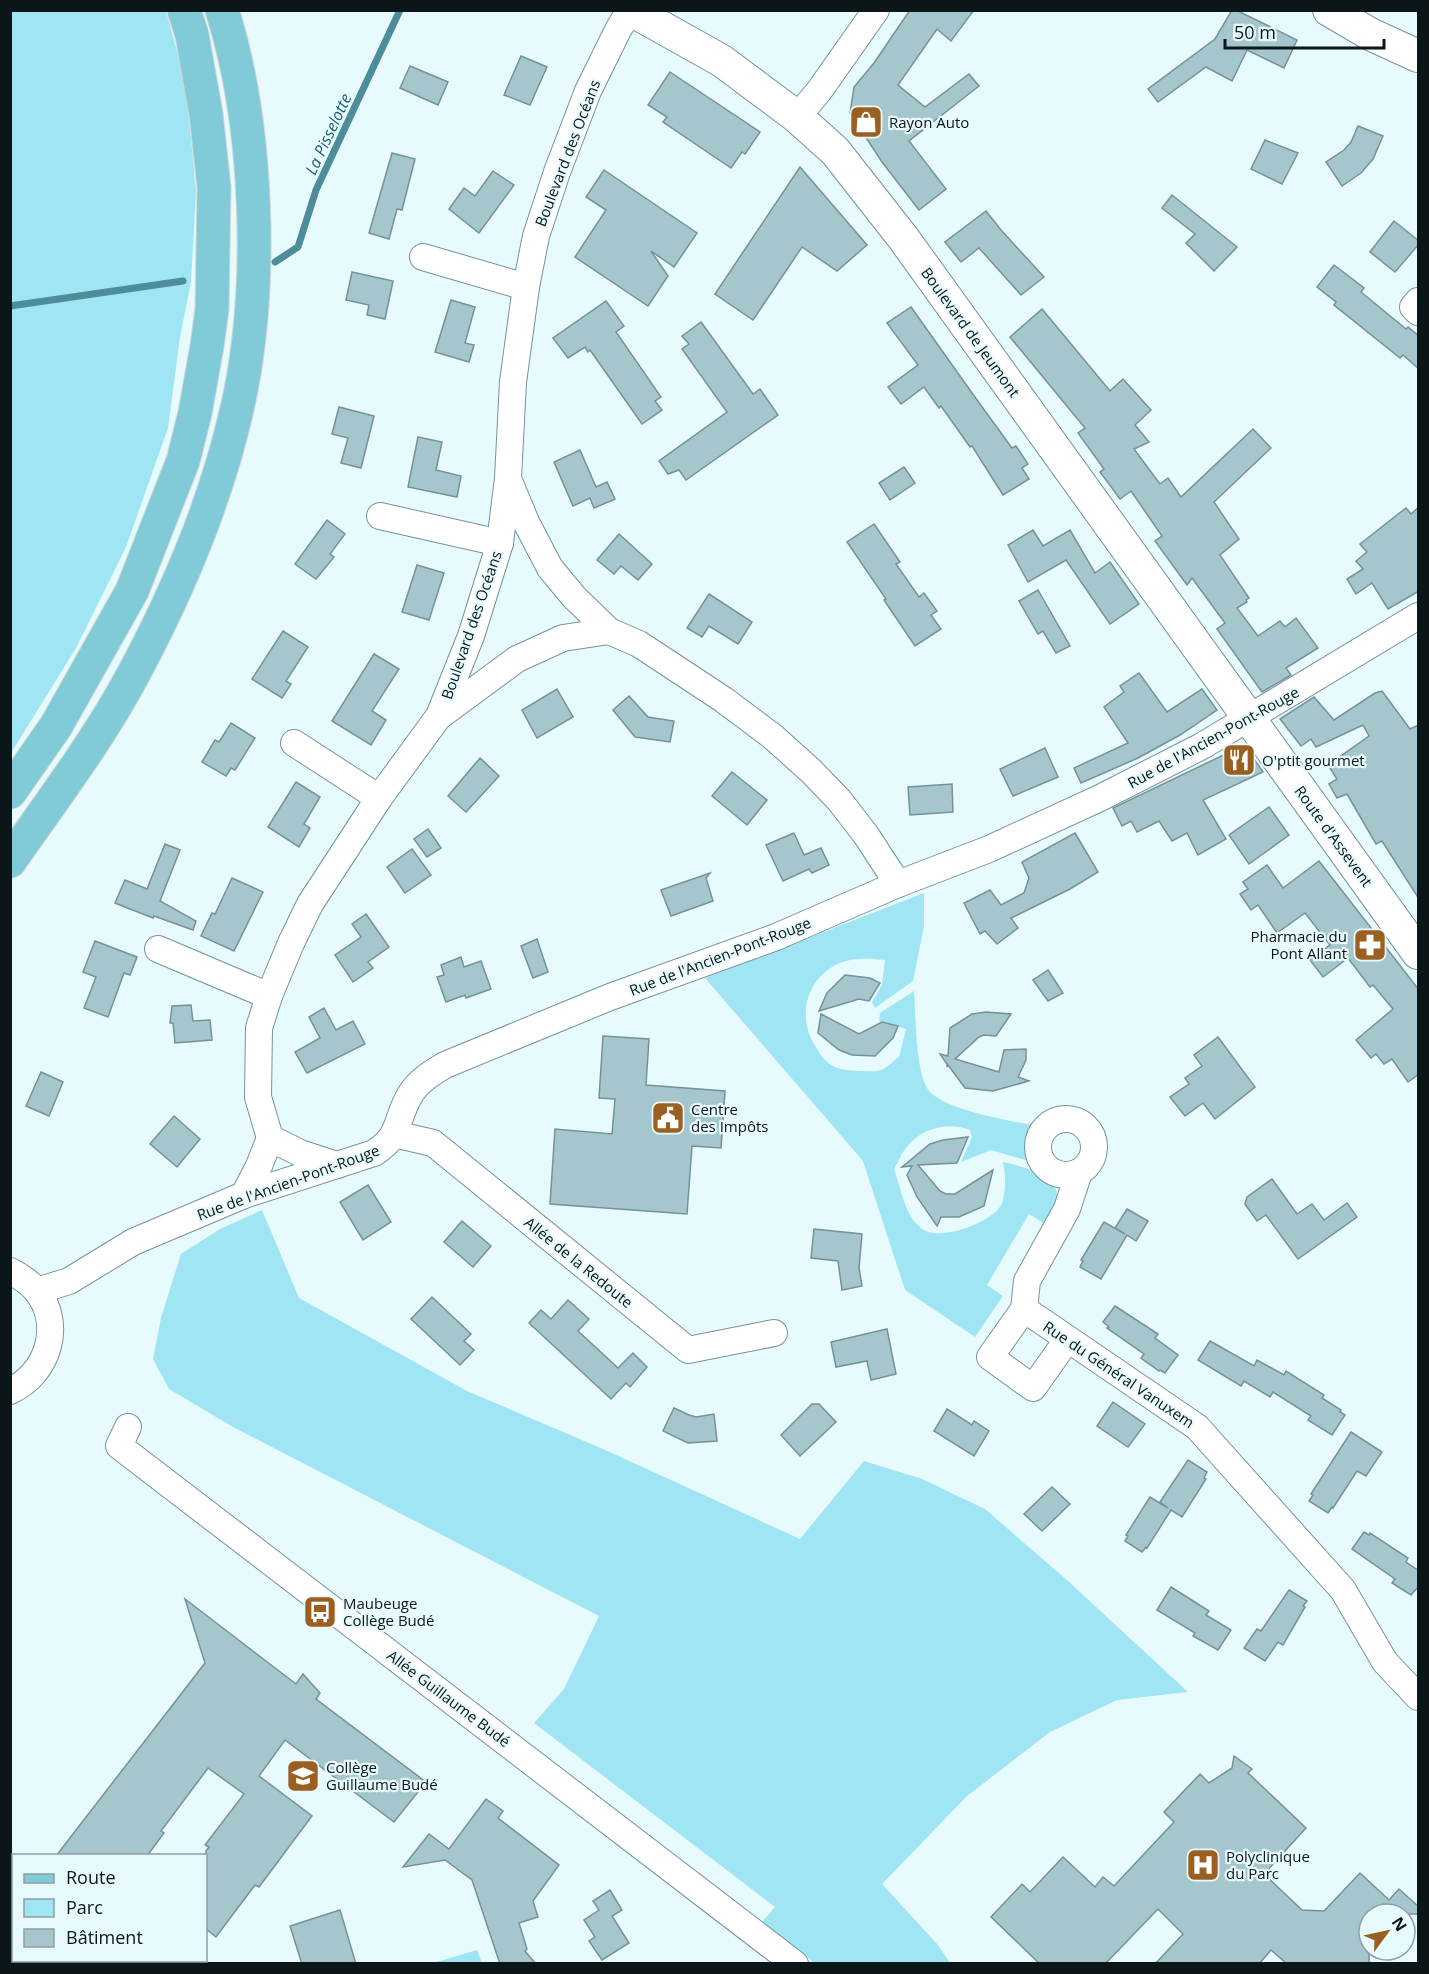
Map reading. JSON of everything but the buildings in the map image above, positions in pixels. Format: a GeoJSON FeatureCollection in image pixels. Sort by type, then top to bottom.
{"type":"FeatureCollection","features":[{"type":"Feature","properties":{"kind":"main road"},"geometry":{"type":"LineString","coordinates":[[10,792],[56,726],[132,591],[183,460],[195,413],[212,309],[214,187],[206,114],[192,35],[184,10]]}},
{"type":"Feature","properties":{"kind":"main road"},"geometry":{"type":"LineString","coordinates":[[10,861],[93,740],[133,675],[169,605],[220,470],[237,409],[248,340],[253,272],[252,187],[245,111],[232,40],[222,10]]}},
{"type":"Feature","properties":{"kind":"street","name":"Boulevard de Jeumont"},"geometry":{"type":"LineString","coordinates":[[631,10],[722,61],[796,117],[836,151],[904,239],[1249,718]]}},
{"type":"Feature","properties":{"kind":"street","name":"Boulevard des Océans"},"geometry":{"type":"LineString","coordinates":[[270,1138],[258,1097],[259,1029],[269,996],[291,942],[310,904],[379,798],[439,716],[471,636],[500,543],[508,478],[513,382],[526,287],[536,236],[557,172],[588,91],[618,30],[631,10]]}},
{"type":"Feature","properties":{"kind":"street"},"geometry":{"type":"LineString","coordinates":[[796,117],[819,91],[876,10]]}},
{"type":"Feature","properties":{"kind":"street"},"geometry":{"type":"LineString","coordinates":[[1329,10],[1370,34],[1419,56]]}},
{"type":"Feature","properties":{"kind":"street"},"geometry":{"type":"LineString","coordinates":[[423,257],[526,287]]}},
{"type":"Feature","properties":{"kind":"street"},"geometry":{"type":"LineString","coordinates":[[1419,301],[1413,308],[1419,312]]}},
{"type":"Feature","properties":{"kind":"street"},"geometry":{"type":"LineString","coordinates":[[508,478],[526,522],[550,568],[574,597],[609,631],[639,644],[724,700],[772,736],[839,800],[866,835],[898,884]]}},
{"type":"Feature","properties":{"kind":"street"},"geometry":{"type":"LineString","coordinates":[[380,516],[500,543]]}},
{"type":"Feature","properties":{"kind":"street","name":"Rue de l'Ancien-Pont-Rouge"},"geometry":{"type":"LineString","coordinates":[[37,1291],[69,1281],[133,1242],[244,1195],[374,1153],[387,1145],[394,1134],[410,1095],[426,1077],[445,1065],[610,997],[776,937],[898,884],[989,849],[1120,788],[1202,746],[1419,615]]}},
{"type":"Feature","properties":{"kind":"street"},"geometry":{"type":"LineString","coordinates":[[439,716],[517,659],[563,638],[609,631]]}},
{"type":"Feature","properties":{"kind":"street","name":"Route d'Assevent"},"geometry":{"type":"LineString","coordinates":[[1249,718],[1419,953]]}},
{"type":"Feature","properties":{"kind":"street"},"geometry":{"type":"LineString","coordinates":[[294,743],[379,798]]}},
{"type":"Feature","properties":{"kind":"street"},"geometry":{"type":"LineString","coordinates":[[158,949],[269,996]]}},
{"type":"Feature","properties":{"kind":"street","name":"Allée de la Redoute"},"geometry":{"type":"LineString","coordinates":[[394,1134],[434,1143],[688,1350],[774,1333]]}},
{"type":"Feature","properties":{"kind":"street"},"geometry":{"type":"LineString","coordinates":[[244,1195],[270,1138],[300,1153],[337,1165]]}},
{"type":"Feature","properties":{"kind":"street"},"geometry":{"type":"LineString","coordinates":[[1067,1340],[1033,1388],[990,1357],[1024,1309],[1027,1281],[1067,1209],[1078,1172]]}},
{"type":"Feature","properties":{"kind":"street"},"geometry":{"type":"LineString","coordinates":[[10,1271],[23,1278],[37,1291],[49,1317],[50,1331],[49,1346],[44,1360],[34,1375],[20,1387],[10,1391]]}},
{"type":"Feature","properties":{"kind":"street","name":"Rue du Général Vanuxem"},"geometry":{"type":"LineString","coordinates":[[1024,1309],[1197,1427],[1343,1590],[1385,1662],[1419,1696]]}},
{"type":"Feature","properties":{"kind":"street","name":"Allée Guillaume Budé"},"geometry":{"type":"LineString","coordinates":[[128,1427],[119,1446],[795,1964]]}},
{"type":"Feature","properties":{"kind":"green space"},"geometry":{"type":"Polygon","coordinates":[[[11,11],[166,11],[186,85],[196,191],[191,282],[180,337],[168,428],[126,547],[76,648],[11,753],[11,11]]]}},
{"type":"Feature","properties":{"kind":"green space"},"geometry":{"type":"Polygon","coordinates":[[[924,893],[924,926],[913,981],[875,1008],[872,1002],[882,985],[885,960],[857,959],[840,963],[828,969],[812,988],[806,1011],[807,1024],[810,1036],[818,1050],[832,1065],[852,1071],[881,1070],[899,1057],[906,1029],[879,1021],[880,1013],[914,991],[918,1054],[927,1088],[945,1102],[959,1108],[1031,1125],[1027,1143],[1032,1162],[991,1150],[961,1162],[972,1137],[970,1130],[944,1126],[927,1131],[912,1141],[894,1169],[904,1202],[912,1218],[924,1230],[932,1233],[967,1228],[989,1217],[997,1210],[1002,1203],[1005,1188],[1003,1162],[1039,1174],[1054,1185],[1057,1193],[1056,1202],[1045,1224],[1029,1214],[987,1285],[1003,1296],[975,1337],[905,1290],[863,1161],[705,978],[924,893]]]}},
{"type":"Feature","properties":{"kind":"green space"},"geometry":{"type":"Polygon","coordinates":[[[262,1210],[299,1298],[467,1391],[603,1449],[800,1539],[864,1461],[922,1479],[985,1509],[1068,1581],[1188,1692],[1117,1700],[1050,1732],[967,1796],[882,1884],[938,1945],[950,1963],[815,1963],[762,1922],[775,1907],[534,1723],[564,1689],[599,1616],[233,1427],[169,1389],[153,1359],[161,1318],[181,1254],[220,1229],[262,1210]]]}},
{"type":"Feature","properties":{"kind":"green space"},"geometry":{"type":"Polygon","coordinates":[[[477,1950],[482,1963],[433,1963],[477,1950]]]}},
{"type":"Feature","properties":{"kind":"waterway","name":"La Pisselotte"},"geometry":{"type":"LineString","coordinates":[[275,262],[298,247],[316,190],[400,10]]}},
{"type":"Feature","properties":{"kind":"waterway","name":"La Pisselotte"},"geometry":{"type":"LineString","coordinates":[[10,306],[183,281]]}},
{"type":"Feature","properties":{"kind":"place","name":"Rayon Auto"},"geometry":{"type":"Point","coordinates":[866,122]}},
{"type":"Feature","properties":{"kind":"place","name":"O'ptit gourmet"},"geometry":{"type":"Point","coordinates":[1239,760]}},
{"type":"Feature","properties":{"kind":"place","name":"Pharmacie du Pont Allant"},"geometry":{"type":"Point","coordinates":[1370,945]}},
{"type":"Feature","properties":{"kind":"place","name":"Centre des Impôts"},"geometry":{"type":"Point","coordinates":[668,1118]}},
{"type":"Feature","properties":{"kind":"place","name":"Maubeuge Collège Budé"},"geometry":{"type":"Point","coordinates":[320,1612]}},
{"type":"Feature","properties":{"kind":"place","name":"Collège Guillaume Budé"},"geometry":{"type":"Point","coordinates":[303,1776]}},
{"type":"Feature","properties":{"kind":"place","name":"Polyclinique du Parc"},"geometry":{"type":"Point","coordinates":[1203,1865]}}]}
